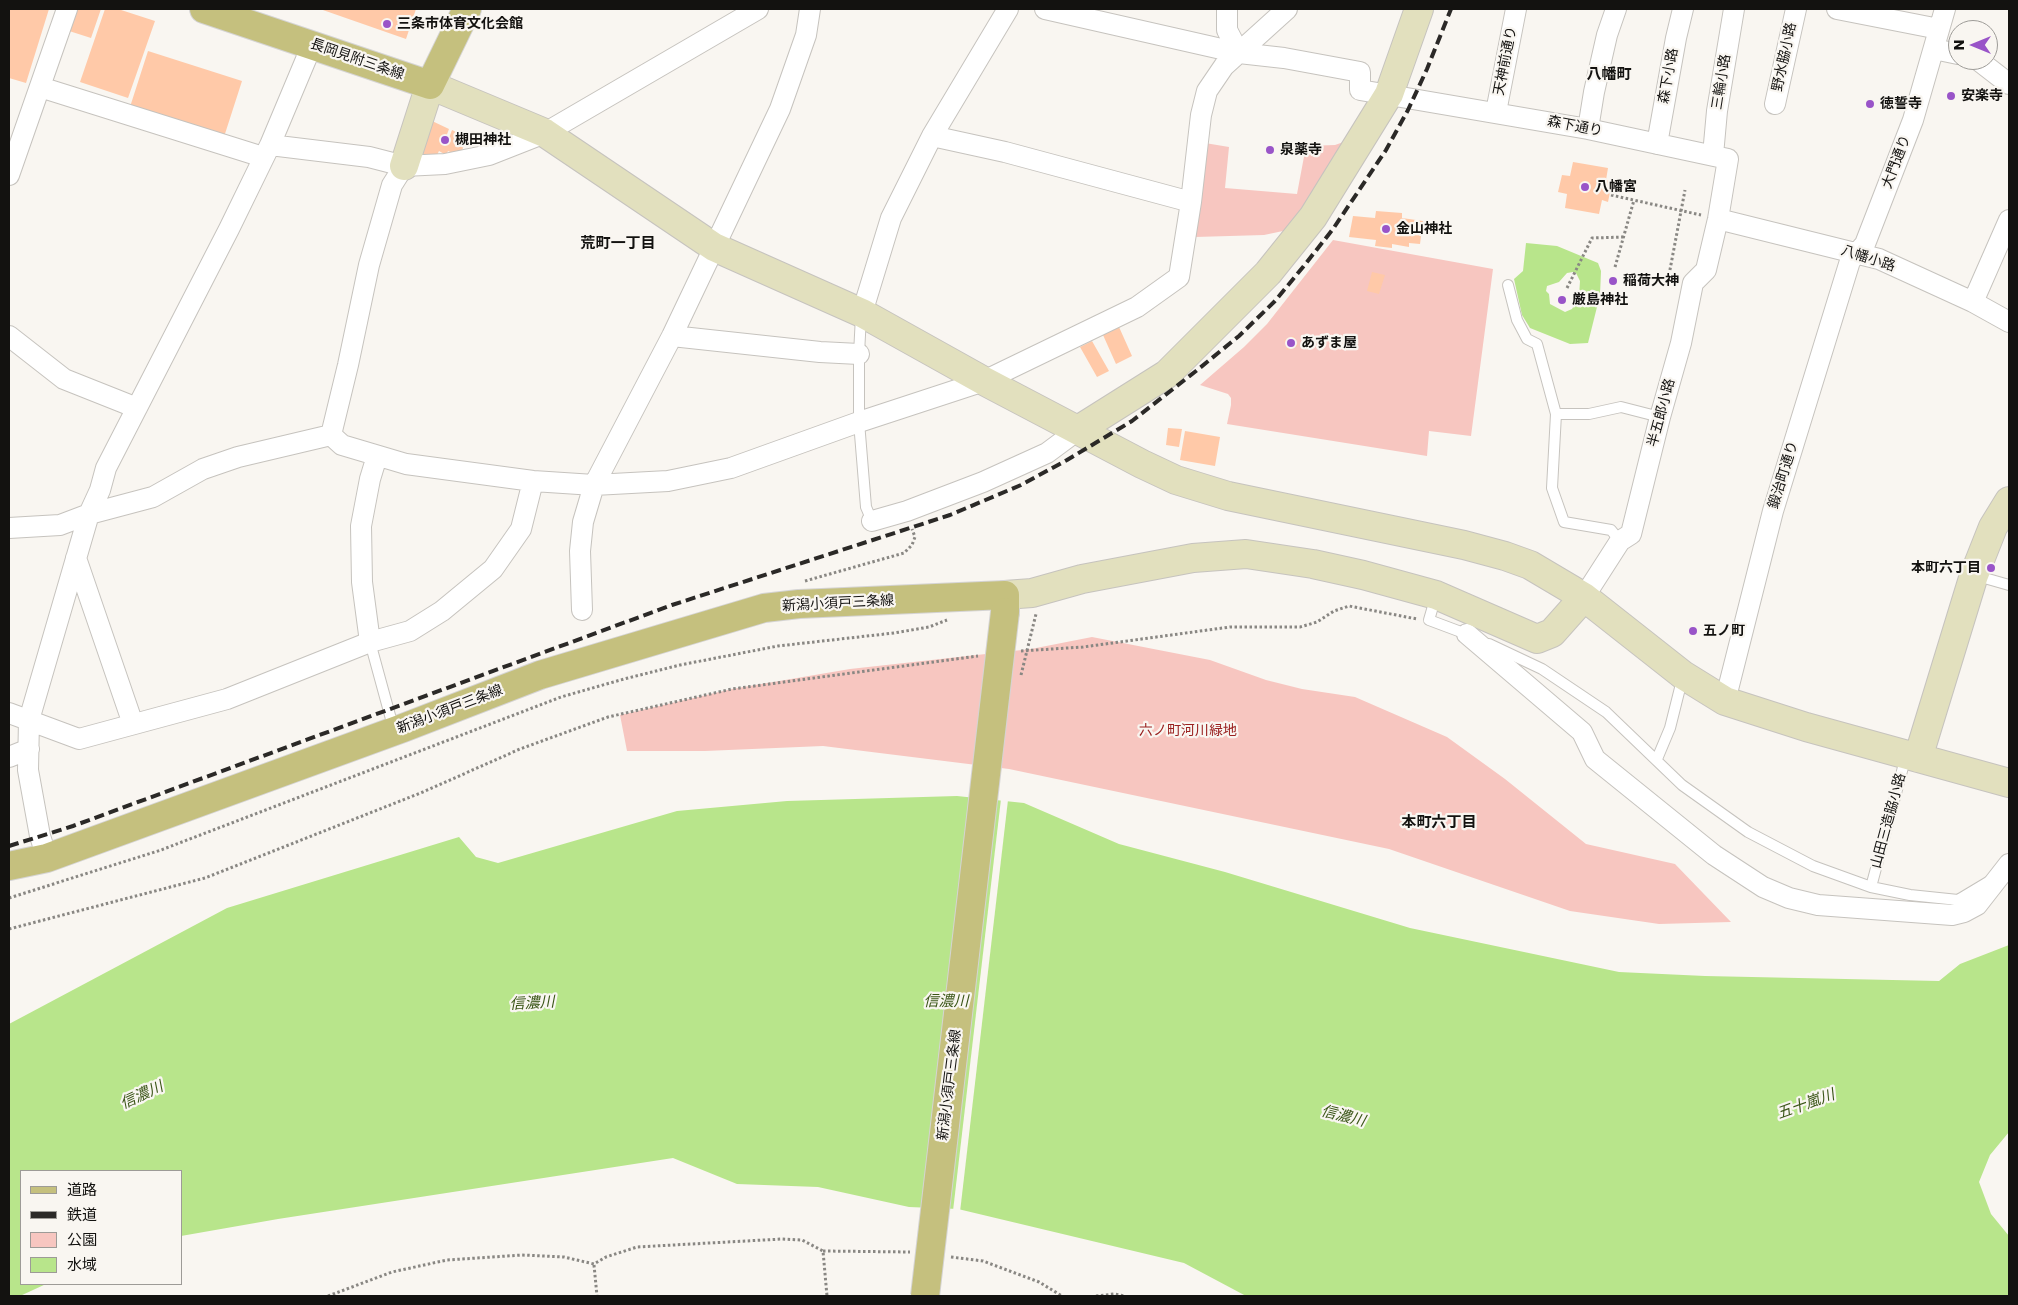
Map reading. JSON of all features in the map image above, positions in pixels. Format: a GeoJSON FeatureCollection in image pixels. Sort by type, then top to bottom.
{"type":"FeatureCollection","features":[{"type":"Feature","properties":{"kind":"main road","name":"長岡見附三条線"},"geometry":{"type":"LineString","coordinates":[[204,9],[430,85]]}},
{"type":"Feature","properties":{"kind":"main road"},"geometry":{"type":"LineString","coordinates":[[430,85],[467,9]]}},
{"type":"Feature","properties":{"kind":"main road","name":"新潟小須戸三条線"},"geometry":{"type":"LineString","coordinates":[[9,866],[48,858],[394,731],[540,675],[764,608],[799,604],[1005,604],[925,1296]]}},
{"type":"Feature","properties":{"kind":"street"},"geometry":{"type":"LineString","coordinates":[[9,175],[67,9]]}},
{"type":"Feature","properties":{"kind":"street"},"geometry":{"type":"LineString","coordinates":[[40,87],[267,151],[369,157],[404,166],[445,164],[489,155],[545,133],[758,9]]}},
{"type":"Feature","properties":{"kind":"street"},"geometry":{"type":"LineString","coordinates":[[582,610],[580,551],[583,522],[594,485],[672,336],[780,109],[806,35],[810,9]]}},
{"type":"Feature","properties":{"kind":"street"},"geometry":{"type":"LineString","coordinates":[[862,313],[891,218],[932,136],[1008,9]]}},
{"type":"Feature","properties":{"kind":"street"},"geometry":{"type":"LineString","coordinates":[[1045,9],[1240,54]]}},
{"type":"Feature","properties":{"kind":"street"},"geometry":{"type":"LineString","coordinates":[[1227,9],[1227,30],[1240,54]]}},
{"type":"Feature","properties":{"kind":"street"},"geometry":{"type":"LineString","coordinates":[[331,435],[342,445],[406,464],[533,481],[594,485],[668,481],[731,468],[858,422],[984,381],[1137,307],[1179,277],[1191,202],[1201,114],[1207,91],[1224,66],[1240,54],[1287,9]]}},
{"type":"Feature","properties":{"kind":"street"},"geometry":{"type":"LineString","coordinates":[[872,521],[907,511],[983,482],[1047,453],[1078,430],[1167,374],[1268,273],[1313,217],[1389,94],[1419,9]]}},
{"type":"Feature","properties":{"kind":"street","name":"天神前通り"},"geometry":{"type":"LineString","coordinates":[[1496,112],[1516,9]]}},
{"type":"Feature","properties":{"kind":"street"},"geometry":{"type":"LineString","coordinates":[[1588,129],[1607,35],[1616,9]]}},
{"type":"Feature","properties":{"kind":"street","name":"森下小路"},"geometry":{"type":"LineString","coordinates":[[1657,144],[1683,9]]}},
{"type":"Feature","properties":{"kind":"street","name":"三輪小路"},"geometry":{"type":"LineString","coordinates":[[1713,155],[1717,110],[1734,9]]}},
{"type":"Feature","properties":{"kind":"street","name":"野水脇小路"},"geometry":{"type":"LineString","coordinates":[[1775,104],[1796,9]]}},
{"type":"Feature","properties":{"kind":"street"},"geometry":{"type":"LineString","coordinates":[[1836,9],[1940,29]]}},
{"type":"Feature","properties":{"kind":"street","name":"大門通り"},"geometry":{"type":"LineString","coordinates":[[1857,254],[1865,244],[1913,120],[1945,9]]}},
{"type":"Feature","properties":{"kind":"street"},"geometry":{"type":"LineString","coordinates":[[48,858],[40,836],[28,770],[29,720],[89,514],[100,490],[106,468],[267,151],[312,45]]}},
{"type":"Feature","properties":{"kind":"street"},"geometry":{"type":"LineString","coordinates":[[1934,49],[1948,52]]}},
{"type":"Feature","properties":{"kind":"street","name":"森下通り"},"geometry":{"type":"LineString","coordinates":[[1240,54],[1284,58],[1360,72],[1360,90],[1496,112],[1713,155]]}},
{"type":"Feature","properties":{"kind":"street"},"geometry":{"type":"LineString","coordinates":[[1991,70],[2009,84]]}},
{"type":"Feature","properties":{"kind":"street"},"geometry":{"type":"LineString","coordinates":[[331,435],[369,266],[392,185],[404,166],[430,85],[545,133],[714,247],[862,313],[984,381],[1142,464],[1200,488],[1228,496],[1464,545],[1530,565],[1584,597],[1683,675],[1725,701],[1806,727],[2009,783]]}},
{"type":"Feature","properties":{"kind":"street"},"geometry":{"type":"LineString","coordinates":[[932,136],[1005,152],[1191,202]]}},
{"type":"Feature","properties":{"kind":"street"},"geometry":{"type":"LineString","coordinates":[[1713,155],[1728,160],[1718,219]]}},
{"type":"Feature","properties":{"kind":"street","name":"八幡小路"},"geometry":{"type":"LineString","coordinates":[[1718,219],[1879,259],[1973,302],[2009,322]]}},
{"type":"Feature","properties":{"kind":"street","name":"半五郎小路"},"geometry":{"type":"LineString","coordinates":[[1584,597],[1620,541],[1631,534],[1660,417],[1681,343],[1693,283],[1706,270],[1718,219]]}},
{"type":"Feature","properties":{"kind":"street"},"geometry":{"type":"LineString","coordinates":[[1973,302],[2009,220]]}},
{"type":"Feature","properties":{"kind":"street","name":"鍛治町通り"},"geometry":{"type":"LineString","coordinates":[[1725,701],[1773,511],[1850,261],[1857,254]]}},
{"type":"Feature","properties":{"kind":"street"},"geometry":{"type":"LineString","coordinates":[[9,336],[64,380],[137,408]]}},
{"type":"Feature","properties":{"kind":"street"},"geometry":{"type":"LineString","coordinates":[[672,336],[820,352],[859,354]]}},
{"type":"Feature","properties":{"kind":"street"},"geometry":{"type":"LineString","coordinates":[[9,528],[60,526],[89,514],[153,497],[203,469],[238,457],[331,435]]}},
{"type":"Feature","properties":{"kind":"street"},"geometry":{"type":"LineString","coordinates":[[370,642],[362,582],[361,526],[370,479],[377,456]]}},
{"type":"Feature","properties":{"kind":"street"},"geometry":{"type":"LineString","coordinates":[[9,713],[79,739],[227,699],[370,642],[410,630],[442,611],[493,569],[521,529],[533,481]]}},
{"type":"Feature","properties":{"kind":"street"},"geometry":{"type":"LineString","coordinates":[[1912,756],[1974,575],[1994,527],[2009,501]]}},
{"type":"Feature","properties":{"kind":"street"},"geometry":{"type":"LineString","coordinates":[[1005,604],[1032,592],[1082,579],[1192,558],[1246,554],[1313,564],[1363,575],[1432,608],[1537,639],[1552,633],[1584,597]]}},
{"type":"Feature","properties":{"kind":"street"},"geometry":{"type":"LineString","coordinates":[[76,558],[134,724]]}},
{"type":"Feature","properties":{"kind":"street"},"geometry":{"type":"LineString","coordinates":[[1468,634],[1582,732],[1595,759],[1714,856],[1763,887],[1788,898],[1818,905],[1952,915],[1964,912],[1977,905],[2007,868]]}},
{"type":"Feature","properties":{"kind":"street"},"geometry":{"type":"LineString","coordinates":[[9,758],[29,749]]}},
{"type":"Feature","properties":{"kind":"lane"},"geometry":{"type":"LineString","coordinates":[[1508,285],[1517,320],[1527,338],[1538,344],[1556,414],[1552,488],[1564,522],[1611,530],[1620,541]]}},
{"type":"Feature","properties":{"kind":"lane"},"geometry":{"type":"LineString","coordinates":[[862,313],[858,422],[866,507],[872,521]]}},
{"type":"Feature","properties":{"kind":"lane"},"geometry":{"type":"LineString","coordinates":[[1556,414],[1590,414],[1621,407],[1660,417]]}},
{"type":"Feature","properties":{"kind":"lane"},"geometry":{"type":"LineString","coordinates":[[1974,575],[2009,585]]}},
{"type":"Feature","properties":{"kind":"lane"},"geometry":{"type":"LineString","coordinates":[[1432,608],[1468,634],[1542,669],[1606,712],[1682,785],[1748,832],[1813,866],[1871,887],[1910,895],[1958,900],[2007,868]]}},
{"type":"Feature","properties":{"kind":"lane"},"geometry":{"type":"LineString","coordinates":[[370,642],[394,731]]}},
{"type":"Feature","properties":{"kind":"lane"},"geometry":{"type":"LineString","coordinates":[[1657,759],[1670,728],[1683,675]]}},
{"type":"Feature","properties":{"kind":"lane","name":"山田三造脇小路"},"geometry":{"type":"LineString","coordinates":[[1871,887],[1912,756]]}},
{"type":"Feature","properties":{"kind":"path"},"geometry":{"type":"LineString","coordinates":[[1669,275],[1685,190]]}},
{"type":"Feature","properties":{"kind":"path"},"geometry":{"type":"LineString","coordinates":[[1611,195],[1718,219]]}},
{"type":"Feature","properties":{"kind":"path"},"geometry":{"type":"LineString","coordinates":[[1615,267],[1634,200]]}},
{"type":"Feature","properties":{"kind":"path"},"geometry":{"type":"LineString","coordinates":[[1567,288],[1592,238],[1624,238]]}},
{"type":"Feature","properties":{"kind":"path"},"geometry":{"type":"LineString","coordinates":[[803,581],[904,552],[912,545],[915,537],[907,511]]}},
{"type":"Feature","properties":{"kind":"path"},"geometry":{"type":"LineString","coordinates":[[1012,652],[1083,647],[1230,627],[1300,626],[1316,622],[1334,611],[1349,606],[1400,616],[1432,608]]}},
{"type":"Feature","properties":{"kind":"path"},"geometry":{"type":"LineString","coordinates":[[9,898],[161,850],[561,697],[614,681],[680,665],[778,646],[894,633],[929,627],[950,619]]}},
{"type":"Feature","properties":{"kind":"path"},"geometry":{"type":"LineString","coordinates":[[9,930],[205,878],[423,792],[520,749],[608,717],[732,689],[983,656]]}},
{"type":"Feature","properties":{"kind":"path"},"geometry":{"type":"LineString","coordinates":[[328,1296],[392,1272],[447,1260],[522,1255],[564,1257],[594,1264],[606,1257],[637,1247],[782,1239],[802,1240],[823,1251],[827,1296]]}},
{"type":"Feature","properties":{"kind":"path"},"geometry":{"type":"LineString","coordinates":[[594,1264],[597,1296]]}},
{"type":"Feature","properties":{"kind":"path"},"geometry":{"type":"LineString","coordinates":[[1096,1296],[1114,1294],[1125,1296]]}},
{"type":"Feature","properties":{"kind":"green space"},"geometry":{"type":"Polygon","coordinates":[[[1355,138],[1302,221],[1283,231],[1264,235],[1195,237],[1205,143],[1229,147],[1225,188],[1297,194],[1306,146],[1335,145],[1355,138]]]}},
{"type":"Feature","properties":{"kind":"green space"},"geometry":{"type":"Polygon","coordinates":[[[1333,240],[1493,269],[1471,436],[1429,431],[1427,456],[1227,424],[1231,398],[1228,394],[1200,385],[1244,347],[1267,324],[1333,240]]]}},
{"type":"Feature","properties":{"kind":"green space","name":"六ノ町河川緑地"},"geometry":{"type":"Polygon","coordinates":[[[1092,637],[1210,660],[1266,680],[1302,689],[1355,697],[1447,737],[1505,779],[1586,844],[1675,864],[1731,922],[1659,924],[1570,911],[1389,849],[1009,769],[823,746],[705,751],[627,751],[620,715],[732,689],[850,669],[1031,649],[1092,637]]]}},
{"type":"Feature","properties":{"kind":"water"},"geometry":{"type":"Polygon","coordinates":[[[1526,243],[1557,246],[1598,263],[1601,271],[1600,295],[1588,343],[1570,344],[1530,328],[1522,315],[1514,279],[1523,271],[1526,243]],[[1567,273],[1559,282],[1547,286],[1546,291],[1549,294],[1550,304],[1565,312],[1572,309],[1579,296],[1580,281],[1576,273],[1567,273]]]}},
{"type":"Feature","properties":{"kind":"water","name":"信濃川"},"geometry":{"type":"Polygon","coordinates":[[[957,796],[1024,803],[1119,844],[1225,872],[1410,928],[1619,972],[1705,976],[1939,981],[1960,964],[2009,945],[2009,1132],[1990,1155],[1979,1182],[1991,1214],[2009,1236],[2009,1296],[1246,1296],[1184,1263],[958,1209],[909,1207],[818,1187],[737,1184],[673,1158],[278,1219],[182,1236],[182,1170],[20,1170],[20,1285],[44,1285],[20,1296],[9,1296],[9,1024],[227,908],[459,837],[476,857],[498,863],[677,811],[787,801],[957,796]]]}},
{"type":"Feature","properties":{"kind":"pier"},"geometry":{"type":"Polygon","coordinates":[[[1001,799],[1008,800],[960,1212],[953,1211],[1001,799]]]}},
{"type":"Feature","properties":{"kind":"building"},"geometry":{"type":"Polygon","coordinates":[[[9,9],[49,9],[26,83],[9,78],[9,9]]]}},
{"type":"Feature","properties":{"kind":"building"},"geometry":{"type":"Polygon","coordinates":[[[73,9],[101,9],[91,38],[66,30],[73,9]]]}},
{"type":"Feature","properties":{"kind":"building"},"geometry":{"type":"Polygon","coordinates":[[[105,9],[118,9],[155,21],[128,98],[80,82],[105,9]]]}},
{"type":"Feature","properties":{"kind":"building","name":"三条市体育文化会館"},"geometry":{"type":"Polygon","coordinates":[[[320,9],[416,9],[406,39],[320,9]]]}},
{"type":"Feature","properties":{"kind":"building"},"geometry":{"type":"Polygon","coordinates":[[[148,51],[242,81],[223,140],[129,110],[148,51]]]}},
{"type":"Feature","properties":{"kind":"building","name":"槻田神社"},"geometry":{"type":"Polygon","coordinates":[[[430,120],[449,129],[446,137],[449,138],[452,130],[467,137],[460,156],[448,151],[446,155],[439,151],[434,161],[420,154],[430,120]]]}},
{"type":"Feature","properties":{"kind":"building","name":"八幡宮"},"geometry":{"type":"Polygon","coordinates":[[[1573,162],[1608,168],[1606,180],[1612,182],[1608,202],[1602,200],[1599,214],[1565,208],[1567,194],[1558,192],[1562,175],[1570,176],[1573,162]]]}},
{"type":"Feature","properties":{"kind":"building","name":"金山神社"},"geometry":{"type":"Polygon","coordinates":[[[1376,211],[1402,213],[1402,218],[1423,221],[1420,244],[1409,243],[1409,247],[1392,244],[1392,248],[1375,246],[1376,240],[1349,237],[1353,216],[1375,218],[1376,211]]]}},
{"type":"Feature","properties":{"kind":"building"},"geometry":{"type":"Polygon","coordinates":[[[1372,272],[1385,275],[1379,294],[1367,291],[1372,272]]]}},
{"type":"Feature","properties":{"kind":"building"},"geometry":{"type":"Polygon","coordinates":[[[1119,327],[1132,356],[1116,364],[1103,335],[1119,327]]]}},
{"type":"Feature","properties":{"kind":"building","name":"あずま屋"},"geometry":{"type":"Polygon","coordinates":[[[1294,336],[1298,346],[1287,350],[1284,340],[1294,336]]]}},
{"type":"Feature","properties":{"kind":"building"},"geometry":{"type":"Polygon","coordinates":[[[1092,341],[1109,371],[1097,377],[1080,347],[1092,341]]]}},
{"type":"Feature","properties":{"kind":"building"},"geometry":{"type":"Polygon","coordinates":[[[1168,428],[1182,429],[1179,447],[1166,445],[1168,428]]]}},
{"type":"Feature","properties":{"kind":"building"},"geometry":{"type":"Polygon","coordinates":[[[1185,431],[1220,437],[1215,466],[1180,460],[1185,431]]]}},
{"type":"Feature","properties":{"kind":"railway"},"geometry":{"type":"LineString","coordinates":[[9,846],[73,826],[672,605],[950,515],[1021,485],[1067,460],[1132,421],[1239,336],[1275,301],[1333,229],[1386,150],[1408,110],[1427,69],[1451,9]]}},
{"type":"Feature","properties":{"kind":"place","name":"三条市体育文化会館"},"geometry":{"type":"Point","coordinates":[387,24]}},
{"type":"Feature","properties":{"kind":"place","name":"安楽寺"},"geometry":{"type":"Point","coordinates":[1951,96]}},
{"type":"Feature","properties":{"kind":"place","name":"徳誓寺"},"geometry":{"type":"Point","coordinates":[1870,104]}},
{"type":"Feature","properties":{"kind":"place","name":"槻田神社"},"geometry":{"type":"Point","coordinates":[445,140]}},
{"type":"Feature","properties":{"kind":"place","name":"泉薬寺"},"geometry":{"type":"Point","coordinates":[1270,150]}},
{"type":"Feature","properties":{"kind":"place","name":"八幡宮"},"geometry":{"type":"Point","coordinates":[1585,187]}},
{"type":"Feature","properties":{"kind":"place","name":"金山神社"},"geometry":{"type":"Point","coordinates":[1386,229]}},
{"type":"Feature","properties":{"kind":"place","name":"稲荷大神"},"geometry":{"type":"Point","coordinates":[1613,281]}},
{"type":"Feature","properties":{"kind":"place","name":"厳島神社"},"geometry":{"type":"Point","coordinates":[1562,300]}},
{"type":"Feature","properties":{"kind":"place","name":"あずま屋"},"geometry":{"type":"Point","coordinates":[1291,343]}},
{"type":"Feature","properties":{"kind":"place","name":"本町六丁目"},"geometry":{"type":"Point","coordinates":[1991,568]}},
{"type":"Feature","properties":{"kind":"place","name":"五ノ町"},"geometry":{"type":"Point","coordinates":[1693,631]}},
{"type":"Feature","properties":{"kind":"district","name":"八幡町"},"geometry":{"type":"Point","coordinates":[1609,75]}},
{"type":"Feature","properties":{"kind":"district","name":"荒町一丁目"},"geometry":{"type":"Point","coordinates":[618,244]}},
{"type":"Feature","properties":{"kind":"district","name":"本町六丁目"},"geometry":{"type":"Point","coordinates":[1439,823]}},
{"type":"Feature","properties":{"kind":"water label","name":"五十嵐川"},"geometry":{"type":"Point","coordinates":[1806,1105]}}]}
